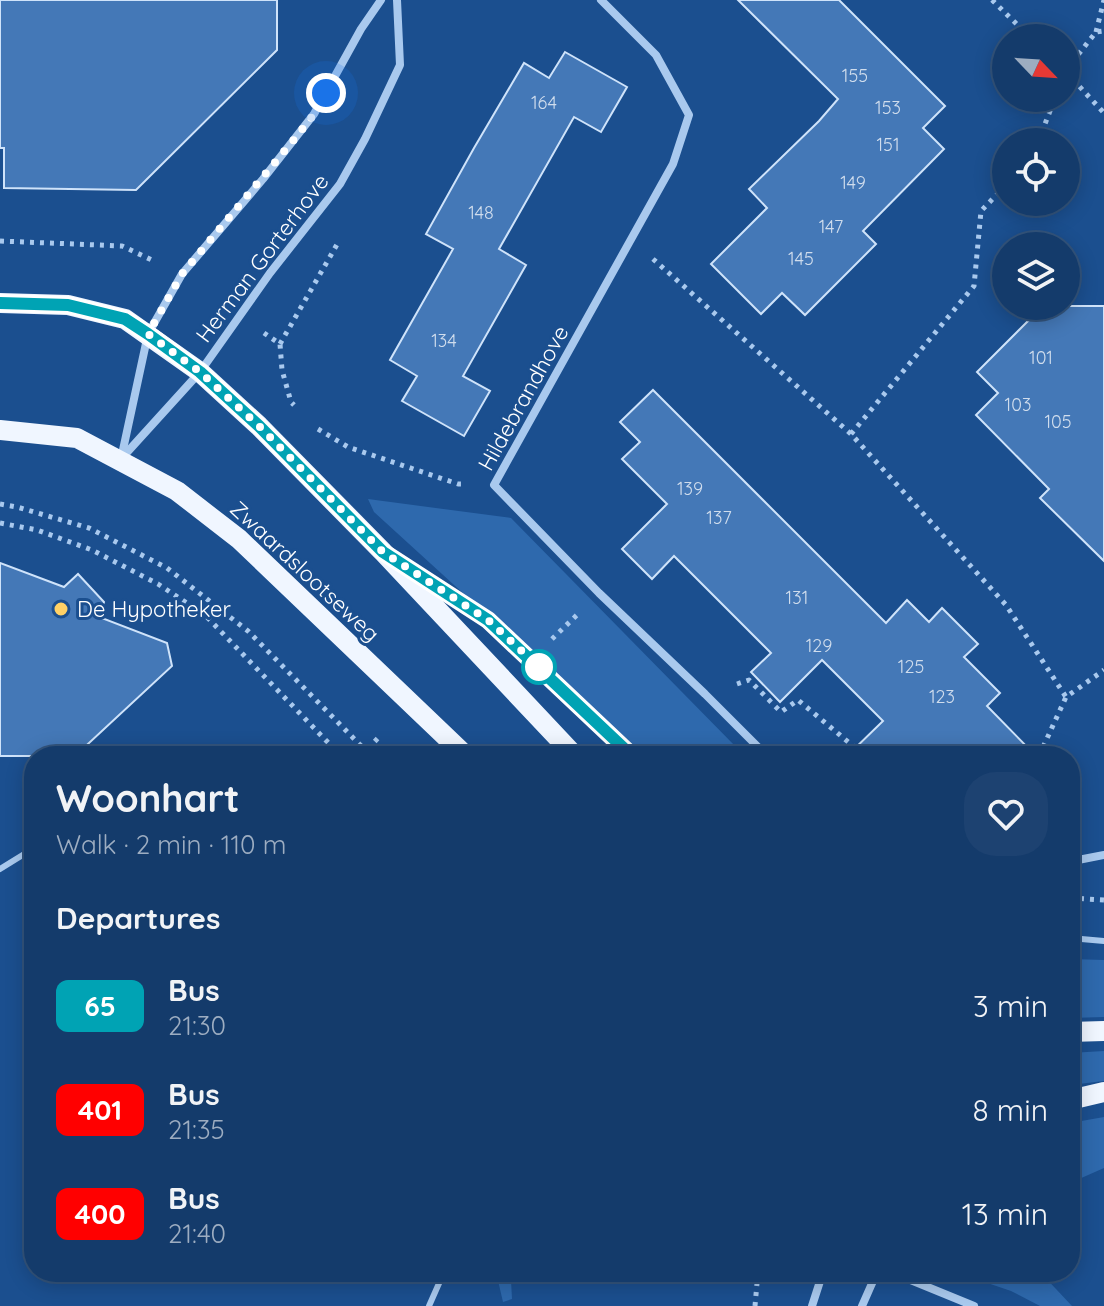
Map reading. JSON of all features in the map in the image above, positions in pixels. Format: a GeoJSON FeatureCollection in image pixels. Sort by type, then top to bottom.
{"type":"FeatureCollection","features":[{"type":"Feature","properties":{"kind":"main road"},"geometry":{"type":"LineString","coordinates":[[0,303],[68,305],[125,319],[200,372],[259,426],[383,552],[566,746]]}},
{"type":"Feature","properties":{"kind":"main road","name":"Zwaardslootseweg"},"geometry":{"type":"LineString","coordinates":[[0,430],[77,438],[177,491],[239,539],[456,746]]}},
{"type":"Feature","properties":{"kind":"main road"},"geometry":{"type":"LineString","coordinates":[[1080,1032],[1104,1031]]}},
{"type":"Feature","properties":{"kind":"main road"},"geometry":{"type":"LineString","coordinates":[[1080,1098],[1104,1092]]}},
{"type":"Feature","properties":{"kind":"street","name":"Herman Gorterhove"},"geometry":{"type":"LineString","coordinates":[[121,460],[148,334],[182,274],[314,114],[361,29],[381,0]]}},
{"type":"Feature","properties":{"kind":"street","name":"Herman Gorterhove"},"geometry":{"type":"LineString","coordinates":[[121,460],[200,372],[270,273],[340,184],[400,65],[397,0]]}},
{"type":"Feature","properties":{"kind":"street","name":"Hildebrandhove"},"geometry":{"type":"LineString","coordinates":[[601,0],[656,55],[689,115],[673,164],[494,485],[599,593],[757,746]]}},
{"type":"Feature","properties":{"kind":"street"},"geometry":{"type":"LineString","coordinates":[[1080,860],[1104,855]]}},
{"type":"Feature","properties":{"kind":"street"},"geometry":{"type":"LineString","coordinates":[[812,1306],[820,1282]]}},
{"type":"Feature","properties":{"kind":"street"},"geometry":{"type":"LineString","coordinates":[[862,1306],[873,1282]]}},
{"type":"Feature","properties":{"kind":"street"},"geometry":{"type":"LineString","coordinates":[[915,1282],[974,1306]]}},
{"type":"Feature","properties":{"kind":"lane"},"geometry":{"type":"LineString","coordinates":[[383,552],[488,620],[621,746]]}},
{"type":"Feature","properties":{"kind":"lane"},"geometry":{"type":"LineString","coordinates":[[0,869],[24,854]]}},
{"type":"Feature","properties":{"kind":"lane"},"geometry":{"type":"LineString","coordinates":[[1080,939],[1104,941]]}},
{"type":"Feature","properties":{"kind":"lane"},"geometry":{"type":"LineString","coordinates":[[429,1306],[440,1282]]}},
{"type":"Feature","properties":{"kind":"path"},"geometry":{"type":"LineString","coordinates":[[992,0],[1017,24]]}},
{"type":"Feature","properties":{"kind":"path"},"geometry":{"type":"LineString","coordinates":[[1080,53],[1096,32],[1104,0]]}},
{"type":"Feature","properties":{"kind":"path"},"geometry":{"type":"LineString","coordinates":[[1096,32],[1104,31]]}},
{"type":"Feature","properties":{"kind":"path"},"geometry":{"type":"LineString","coordinates":[[1080,86],[1104,113]]}},
{"type":"Feature","properties":{"kind":"path"},"geometry":{"type":"LineString","coordinates":[[851,434],[974,286],[981,211],[992,200]]}},
{"type":"Feature","properties":{"kind":"path"},"geometry":{"type":"LineString","coordinates":[[632,239],[851,434],[1006,605],[1066,697]]}},
{"type":"Feature","properties":{"kind":"path"},"geometry":{"type":"LineString","coordinates":[[0,504],[89,528],[167,568],[248,631],[358,746]]}},
{"type":"Feature","properties":{"kind":"path"},"geometry":{"type":"LineString","coordinates":[[0,523],[37,530],[92,550],[158,584],[205,615],[331,746]]}},
{"type":"Feature","properties":{"kind":"path"},"geometry":{"type":"LineString","coordinates":[[545,646],[599,593]]}},
{"type":"Feature","properties":{"kind":"path"},"geometry":{"type":"LineString","coordinates":[[1044,746],[1066,697],[1104,670]]}},
{"type":"Feature","properties":{"kind":"path"},"geometry":{"type":"LineString","coordinates":[[705,694],[749,680],[781,712],[798,700],[853,746]]}},
{"type":"Feature","properties":{"kind":"path"},"geometry":{"type":"LineString","coordinates":[[372,746],[379,737]]}},
{"type":"Feature","properties":{"kind":"path"},"geometry":{"type":"LineString","coordinates":[[1080,899],[1104,900]]}},
{"type":"Feature","properties":{"kind":"path"},"geometry":{"type":"LineString","coordinates":[[755,1306],[757,1282]]}},
{"type":"Feature","properties":{"kind":"shaded area"},"geometry":{"type":"Polygon","coordinates":[[[368,499],[511,518],[735,746],[630,746],[374,512],[368,499]]]}},
{"type":"Feature","properties":{"kind":"shaded area"},"geometry":{"type":"Polygon","coordinates":[[[1080,959],[1104,960],[1104,1017],[1080,1018],[1080,959]]]}},
{"type":"Feature","properties":{"kind":"shaded area"},"geometry":{"type":"Polygon","coordinates":[[[1104,1051],[1104,1081],[1080,1084],[1080,1052],[1104,1051]]]}},
{"type":"Feature","properties":{"kind":"shaded area"},"geometry":{"type":"Polygon","coordinates":[[[1104,1117],[1104,1168],[1080,1179],[1080,1121],[1104,1117]]]}},
{"type":"Feature","properties":{"kind":"shaded area"},"geometry":{"type":"Polygon","coordinates":[[[498,1282],[511,1282],[512,1299],[503,1302],[498,1282]]]}},
{"type":"Feature","properties":{"kind":"shaded area"},"geometry":{"type":"Polygon","coordinates":[[[984,1282],[1049,1282],[1072,1306],[1040,1306],[984,1282]]]}},
{"type":"Feature","properties":{"kind":"building"},"geometry":{"type":"Polygon","coordinates":[[[0,0],[277,0],[277,50],[136,190],[4,188],[4,148],[0,148],[0,0]]]}},
{"type":"Feature","properties":{"kind":"building"},"geometry":{"type":"Polygon","coordinates":[[[738,0],[839,0],[945,106],[923,128],[944,149],[863,231],[876,244],[805,315],[782,293],[761,314],[711,264],[767,208],[749,189],[838,99],[738,0]]]}},
{"type":"Feature","properties":{"kind":"building"},"geometry":{"type":"Polygon","coordinates":[[[565,52],[627,87],[601,132],[574,117],[499,249],[526,265],[463,376],[490,391],[464,436],[402,401],[417,376],[390,360],[453,249],[426,234],[474,148],[524,63],[549,78],[565,52]]]}},
{"type":"Feature","properties":{"kind":"building"},"geometry":{"type":"Polygon","coordinates":[[[1080,306],[1104,306],[1104,561],[1040,498],[1049,489],[976,415],[998,393],[977,372],[1029,320],[1080,320],[1080,306]]]}},
{"type":"Feature","properties":{"kind":"building"},"geometry":{"type":"Polygon","coordinates":[[[653,390],[886,623],[907,600],[929,622],[942,608],[978,644],[964,657],[1000,693],[987,706],[1026,746],[857,746],[883,721],[822,660],[780,702],[751,672],[771,653],[674,556],[652,579],[622,549],[667,504],[622,459],[640,442],[620,422],[653,390]]]}},
{"type":"Feature","properties":{"kind":"building"},"geometry":{"type":"Polygon","coordinates":[[[0,563],[64,587],[78,574],[104,602],[99,617],[167,643],[172,666],[86,746],[24,746],[24,756],[0,756],[0,563]]]}},
{"type":"Feature","properties":{"kind":"bus line","name":"65"},"geometry":{"type":"LineString","coordinates":[[0,303],[68,305],[125,319],[148,334],[200,372],[259,426],[383,552],[488,620],[622,746]]}},
{"type":"Feature","properties":{"kind":"place","name":"De Hypotheker"},"geometry":{"type":"Point","coordinates":[61,609]}},
{"type":"Feature","properties":{"kind":"route"},"geometry":{"type":"LineString","coordinates":[[326,93],[314,114],[263,179],[182,274],[148,334],[200,372],[259,426],[383,552],[488,620],[539,667]]}}]}
